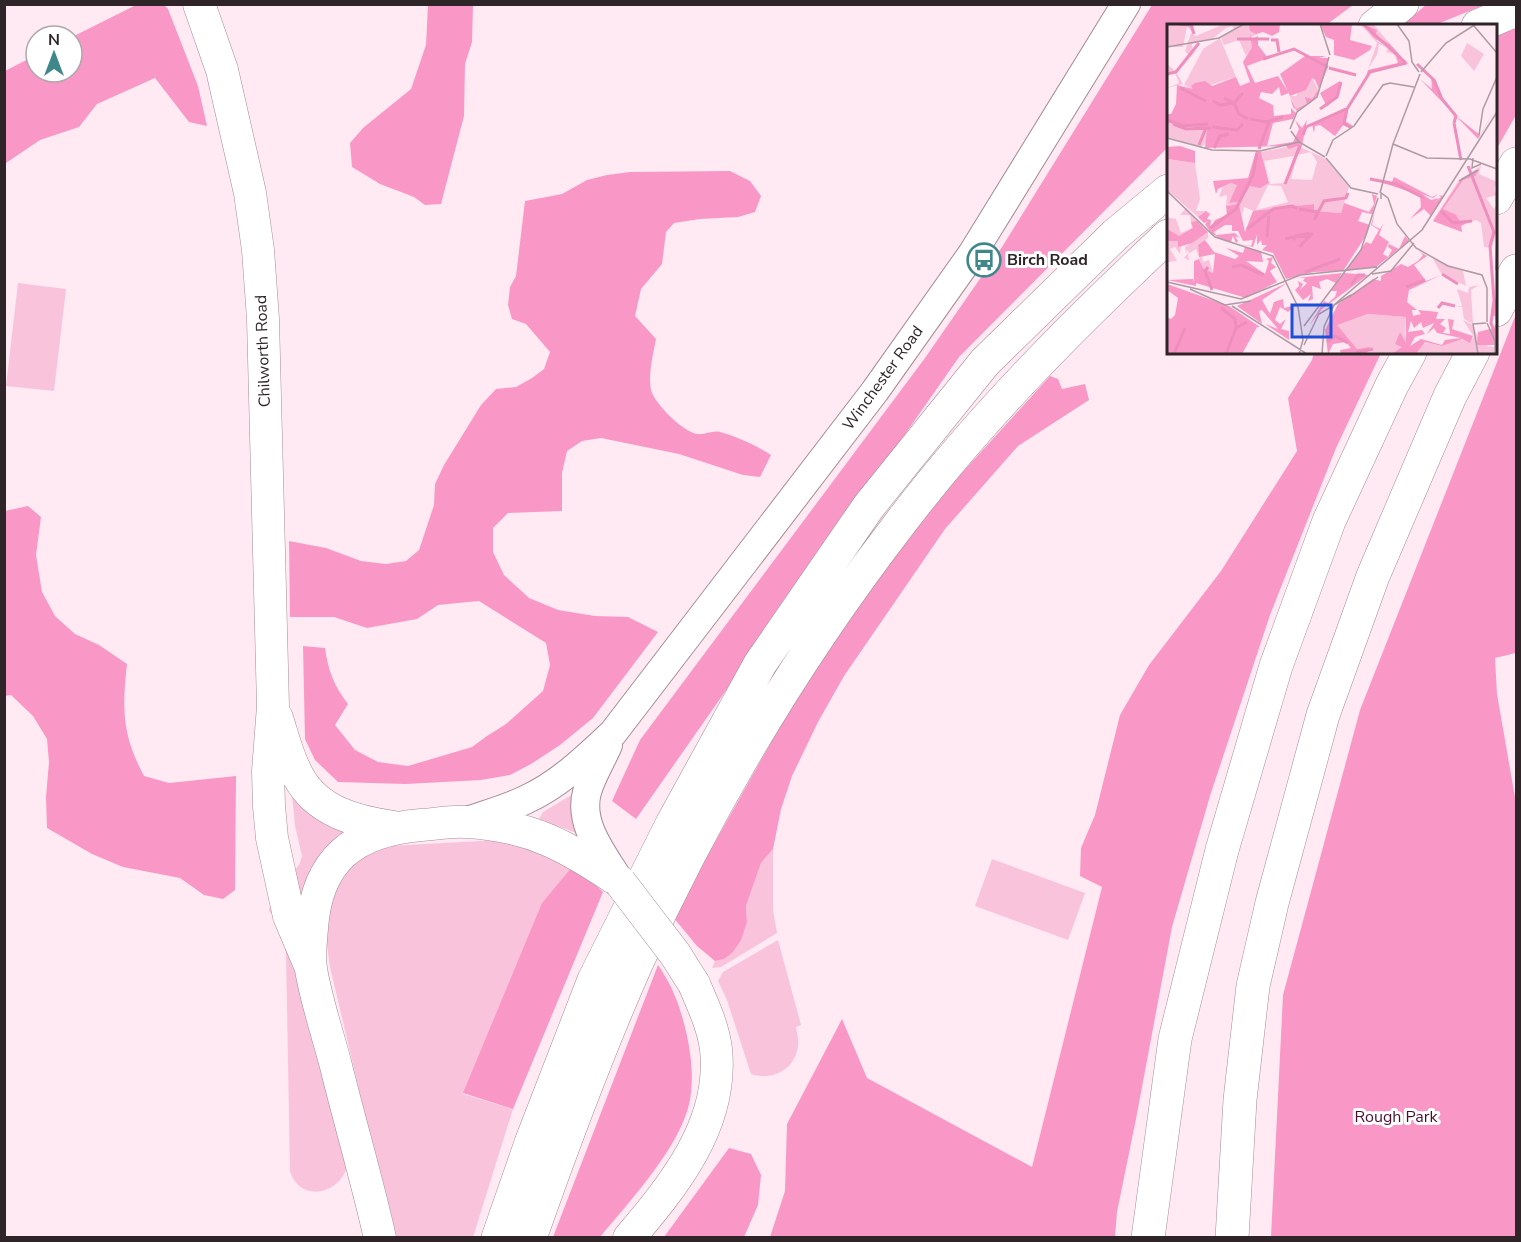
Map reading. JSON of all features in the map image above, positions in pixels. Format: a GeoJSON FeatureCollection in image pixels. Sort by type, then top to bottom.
{"type":"FeatureCollection","features":[{"type":"Feature","properties":{"kind":"highway"},"geometry":{"type":"LineString","coordinates":[[1377,24],[1402,4]]}},
{"type":"Feature","properties":{"kind":"highway"},"geometry":{"type":"LineString","coordinates":[[1483,24],[1516,10]]}},
{"type":"Feature","properties":{"kind":"highway"},"geometry":{"type":"LineString","coordinates":[[1497,196],[1516,164]]}},
{"type":"Feature","properties":{"kind":"highway"},"geometry":{"type":"LineString","coordinates":[[498,1238],[531,1143],[594,980],[672,824],[760,664],[869,506],[985,362],[1116,234],[1167,192]]}},
{"type":"Feature","properties":{"kind":"highway"},"geometry":{"type":"LineString","coordinates":[[530,1238],[581,1097],[634,969],[686,861],[764,721],[850,589],[956,454],[1042,357],[1167,237]]}},
{"type":"Feature","properties":{"kind":"highway"},"geometry":{"type":"LineString","coordinates":[[1497,308],[1516,271]]}},
{"type":"Feature","properties":{"kind":"highway"},"geometry":{"type":"LineString","coordinates":[[1148,1238],[1175,1039],[1222,850],[1276,666],[1329,521],[1392,385],[1409,354]]}},
{"type":"Feature","properties":{"kind":"highway"},"geometry":{"type":"LineString","coordinates":[[1232,1238],[1240,1100],[1253,986],[1296,814],[1323,715],[1373,576],[1450,396],[1472,354]]}},
{"type":"Feature","properties":{"kind":"main road","name":"Chilworth Road"},"geometry":{"type":"LineString","coordinates":[[199,4],[222,70],[250,193],[258,250],[263,320],[273,706],[268,771],[272,838],[288,916],[311,968]]}},
{"type":"Feature","properties":{"kind":"main road","name":"Chilworth Road"},"geometry":{"type":"LineString","coordinates":[[273,706],[298,777],[314,796],[334,811],[350,819],[399,827]]}},
{"type":"Feature","properties":{"kind":"main road"},"geometry":{"type":"LineString","coordinates":[[380,1238],[311,968],[313,915],[323,878],[333,862],[360,840],[399,827],[464,822],[517,828],[552,840],[584,842],[620,882],[675,954],[694,984],[707,1014],[716,1050],[715,1081],[711,1103],[699,1140],[684,1168],[628,1238]]}},
{"type":"Feature","properties":{"kind":"street","name":"Winchester Road"},"geometry":{"type":"LineString","coordinates":[[464,822],[524,801],[547,789],[566,776],[614,733],[875,391],[972,254],[1126,4]]}},
{"type":"Feature","properties":{"kind":"street","name":"Winchester Road"},"geometry":{"type":"LineString","coordinates":[[584,842],[587,790],[614,733]]}},
{"type":"Feature","properties":{"kind":"shaded area"},"geometry":{"type":"Polygon","coordinates":[[[18,283],[66,289],[54,391],[6,386],[18,283]]]}},
{"type":"Feature","properties":{"kind":"shaded area"},"geometry":{"type":"Polygon","coordinates":[[[575,793],[582,835],[539,819],[543,812],[575,793]]]}},
{"type":"Feature","properties":{"kind":"shaded area"},"geometry":{"type":"Polygon","coordinates":[[[292,794],[346,831],[302,910],[293,873],[302,856],[295,826],[292,794]]]}},
{"type":"Feature","properties":{"kind":"shaded area"},"geometry":{"type":"Polygon","coordinates":[[[500,840],[533,846],[572,867],[463,1094],[513,1109],[473,1237],[394,1237],[330,967],[325,931],[338,878],[357,857],[388,846],[500,840]]]}},
{"type":"Feature","properties":{"kind":"shaded area"},"geometry":{"type":"Polygon","coordinates":[[[773,849],[773,910],[777,933],[721,967],[712,968],[715,961],[724,959],[747,922],[746,906],[761,863],[773,849]]]}},
{"type":"Feature","properties":{"kind":"shaded area"},"geometry":{"type":"Polygon","coordinates":[[[992,859],[1085,893],[1068,940],[975,906],[992,859]]]}},
{"type":"Feature","properties":{"kind":"shaded area"},"geometry":{"type":"Polygon","coordinates":[[[275,889],[347,1167],[336,1184],[318,1192],[301,1188],[290,1171],[286,954],[281,931],[269,911],[275,889]]]}},
{"type":"Feature","properties":{"kind":"shaded area"},"geometry":{"type":"Polygon","coordinates":[[[778,940],[801,1025],[796,1027],[798,1046],[792,1061],[781,1072],[759,1076],[751,1074],[727,1000],[718,981],[723,972],[778,940]]]}},
{"type":"Feature","properties":{"kind":"green space"},"geometry":{"type":"Polygon","coordinates":[[[136,5],[164,5],[168,9],[198,86],[207,126],[189,122],[155,78],[97,104],[79,127],[40,140],[6,163],[5,169],[5,71],[24,61],[24,84],[84,84],[84,31],[136,5]]]}},
{"type":"Feature","properties":{"kind":"green space"},"geometry":{"type":"Polygon","coordinates":[[[428,5],[473,5],[472,42],[465,64],[464,116],[441,204],[425,205],[414,197],[380,184],[352,167],[350,143],[363,128],[411,89],[426,45],[428,5]]]}},
{"type":"Feature","properties":{"kind":"green space"},"geometry":{"type":"Polygon","coordinates":[[[1152,5],[1353,5],[1327,24],[1167,24],[1167,148],[959,357],[636,819],[612,801],[640,740],[925,358],[1002,247],[1152,5]]]}},
{"type":"Feature","properties":{"kind":"green space"},"geometry":{"type":"Polygon","coordinates":[[[1426,5],[1484,5],[1437,24],[1403,24],[1426,5]]]}},
{"type":"Feature","properties":{"kind":"green space"},"geometry":{"type":"Polygon","coordinates":[[[1516,24],[1516,115],[1497,148],[1497,33],[1516,24]]]}},
{"type":"Feature","properties":{"kind":"green space"},"geometry":{"type":"Polygon","coordinates":[[[730,171],[750,181],[761,196],[755,212],[738,217],[674,223],[666,232],[662,264],[641,289],[635,316],[656,339],[650,384],[657,402],[677,423],[691,432],[726,434],[771,455],[760,477],[743,475],[679,454],[601,438],[582,441],[567,451],[562,473],[562,511],[508,513],[493,528],[493,552],[504,575],[529,598],[558,610],[595,616],[628,617],[658,632],[593,718],[560,745],[510,775],[481,780],[406,784],[338,782],[315,760],[305,739],[303,646],[325,648],[332,678],[348,704],[335,725],[355,750],[378,762],[408,766],[472,747],[506,724],[543,691],[550,665],[546,643],[479,601],[438,605],[417,619],[367,628],[334,617],[290,617],[289,541],[326,548],[361,561],[386,564],[406,561],[419,550],[434,505],[435,484],[481,405],[496,389],[516,387],[544,369],[550,352],[526,324],[512,319],[508,305],[510,287],[516,276],[525,201],[562,194],[587,180],[607,175],[630,172],[730,171]]]}},
{"type":"Feature","properties":{"kind":"green space","name":"Rough Park"},"geometry":{"type":"Polygon","coordinates":[[[1516,314],[1516,653],[1495,658],[1497,694],[1516,803],[1516,1237],[1271,1237],[1283,995],[1360,710],[1516,314]]]}},
{"type":"Feature","properties":{"kind":"green space"},"geometry":{"type":"Polygon","coordinates":[[[1314,354],[1381,354],[1336,448],[1270,615],[1210,796],[1172,927],[1117,1212],[1115,1237],[770,1237],[785,1191],[787,1124],[842,1019],[867,1078],[1032,1167],[1102,887],[1080,876],[1081,848],[1095,815],[1120,715],[1149,665],[1221,571],[1297,451],[1288,398],[1314,354]]]}},
{"type":"Feature","properties":{"kind":"green space"},"geometry":{"type":"Polygon","coordinates":[[[1050,376],[1058,379],[1062,389],[1085,384],[1089,400],[1018,446],[945,529],[844,676],[818,722],[792,776],[781,809],[773,849],[761,863],[746,906],[747,922],[741,940],[733,952],[724,959],[715,961],[697,946],[673,917],[815,664],[930,508],[1050,376]]]}},
{"type":"Feature","properties":{"kind":"green space"},"geometry":{"type":"Polygon","coordinates":[[[28,506],[41,517],[36,555],[42,592],[55,616],[75,634],[99,645],[127,664],[124,695],[125,722],[131,748],[144,776],[169,783],[236,776],[235,890],[223,899],[204,895],[180,878],[123,867],[92,854],[47,828],[46,797],[49,762],[47,739],[33,716],[11,695],[5,696],[5,511],[28,506]]]}},
{"type":"Feature","properties":{"kind":"green space"},"geometry":{"type":"Polygon","coordinates":[[[572,867],[603,892],[513,1109],[463,1093],[542,903],[572,867]]]}},
{"type":"Feature","properties":{"kind":"green space"},"geometry":{"type":"Polygon","coordinates":[[[658,965],[678,1003],[689,1045],[692,1082],[685,1117],[666,1154],[600,1237],[553,1237],[658,965]]]}},
{"type":"Feature","properties":{"kind":"green space"},"geometry":{"type":"Polygon","coordinates":[[[729,1148],[751,1154],[761,1175],[758,1205],[744,1237],[664,1237],[729,1148]]]}},
{"type":"Feature","properties":{"kind":"place","name":"Birch Road"},"geometry":{"type":"Point","coordinates":[984,260]}}]}
